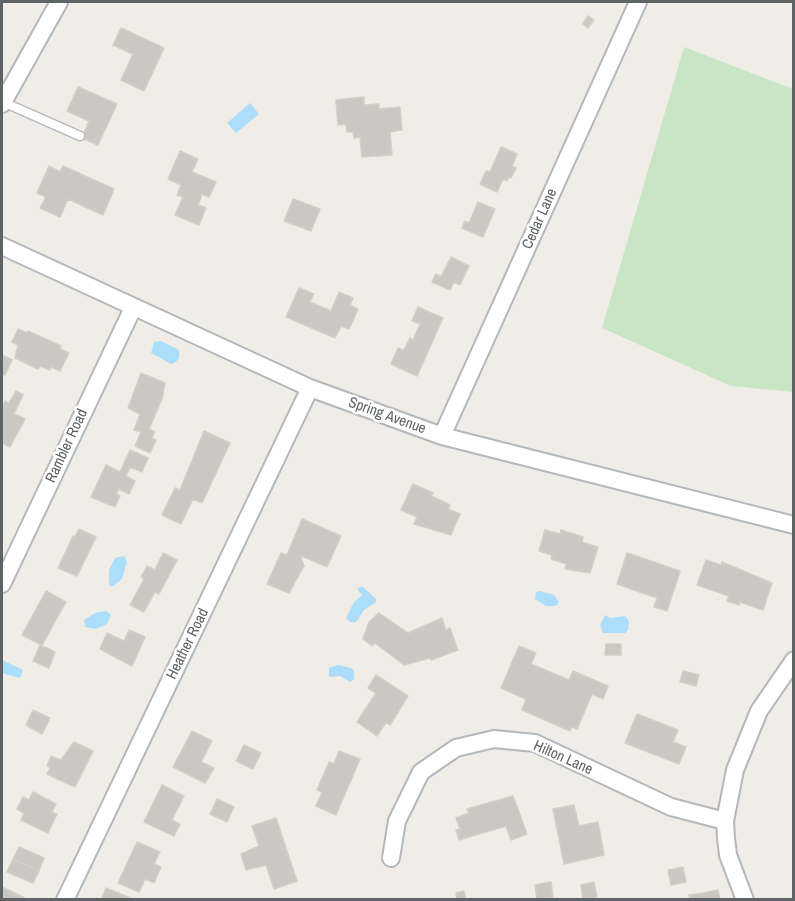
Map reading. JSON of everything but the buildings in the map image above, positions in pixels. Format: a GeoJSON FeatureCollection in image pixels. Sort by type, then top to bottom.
{"type":"FeatureCollection","features":[{"type":"Feature","properties":{"kind":"street"},"geometry":{"type":"LineString","coordinates":[[2,103],[59,2]]}},
{"type":"Feature","properties":{"kind":"street","name":"Cedar Lane"},"geometry":{"type":"LineString","coordinates":[[442,436],[638,2]]}},
{"type":"Feature","properties":{"kind":"street","name":"Spring Avenue"},"geometry":{"type":"LineString","coordinates":[[2,246],[310,388],[442,436],[794,525]]}},
{"type":"Feature","properties":{"kind":"street","name":"Rambler Road"},"geometry":{"type":"LineString","coordinates":[[2,584],[133,308]]}},
{"type":"Feature","properties":{"kind":"street","name":"Heather Road"},"geometry":{"type":"LineString","coordinates":[[65,900],[310,388]]}},
{"type":"Feature","properties":{"kind":"street"},"geometry":{"type":"LineString","coordinates":[[745,900],[728,855],[725,821],[735,770],[747,736],[772,689],[794,660]]}},
{"type":"Feature","properties":{"kind":"street","name":"Hilton Lane"},"geometry":{"type":"LineString","coordinates":[[391,858],[397,821],[421,772],[456,748],[494,739],[535,743],[671,807],[725,821]]}},
{"type":"Feature","properties":{"kind":"lane"},"geometry":{"type":"LineString","coordinates":[[2,103],[80,136]]}},
{"type":"Feature","properties":{"kind":"green space"},"geometry":{"type":"Polygon","coordinates":[[[684,47],[793,89],[793,392],[731,386],[602,328],[684,47]]]}},
{"type":"Feature","properties":{"kind":"water"},"geometry":{"type":"Polygon","coordinates":[[[250,103],[259,114],[236,133],[227,123],[250,103]]]}},
{"type":"Feature","properties":{"kind":"water"},"geometry":{"type":"Polygon","coordinates":[[[161,341],[179,350],[179,358],[176,362],[171,364],[151,353],[154,342],[161,341]]]}},
{"type":"Feature","properties":{"kind":"water"},"geometry":{"type":"Polygon","coordinates":[[[124,556],[127,562],[122,579],[112,587],[109,585],[109,570],[115,558],[124,556]]]}},
{"type":"Feature","properties":{"kind":"water"},"geometry":{"type":"Polygon","coordinates":[[[362,586],[376,599],[376,602],[364,610],[356,622],[350,622],[346,618],[354,602],[362,595],[357,589],[362,586]]]}},
{"type":"Feature","properties":{"kind":"water"},"geometry":{"type":"Polygon","coordinates":[[[536,592],[554,595],[559,602],[556,606],[546,606],[535,599],[536,592]]]}},
{"type":"Feature","properties":{"kind":"water"},"geometry":{"type":"Polygon","coordinates":[[[106,611],[111,615],[107,624],[96,629],[85,627],[84,620],[95,613],[106,611]]]}},
{"type":"Feature","properties":{"kind":"water"},"geometry":{"type":"Polygon","coordinates":[[[605,615],[610,618],[625,616],[629,621],[628,630],[625,633],[603,633],[600,625],[605,615]]]}},
{"type":"Feature","properties":{"kind":"water"},"geometry":{"type":"Polygon","coordinates":[[[2,660],[23,670],[20,678],[2,673],[2,660]]]}},
{"type":"Feature","properties":{"kind":"water"},"geometry":{"type":"Polygon","coordinates":[[[338,665],[351,668],[354,671],[354,679],[350,682],[340,676],[329,677],[329,668],[338,665]]]}}]}
